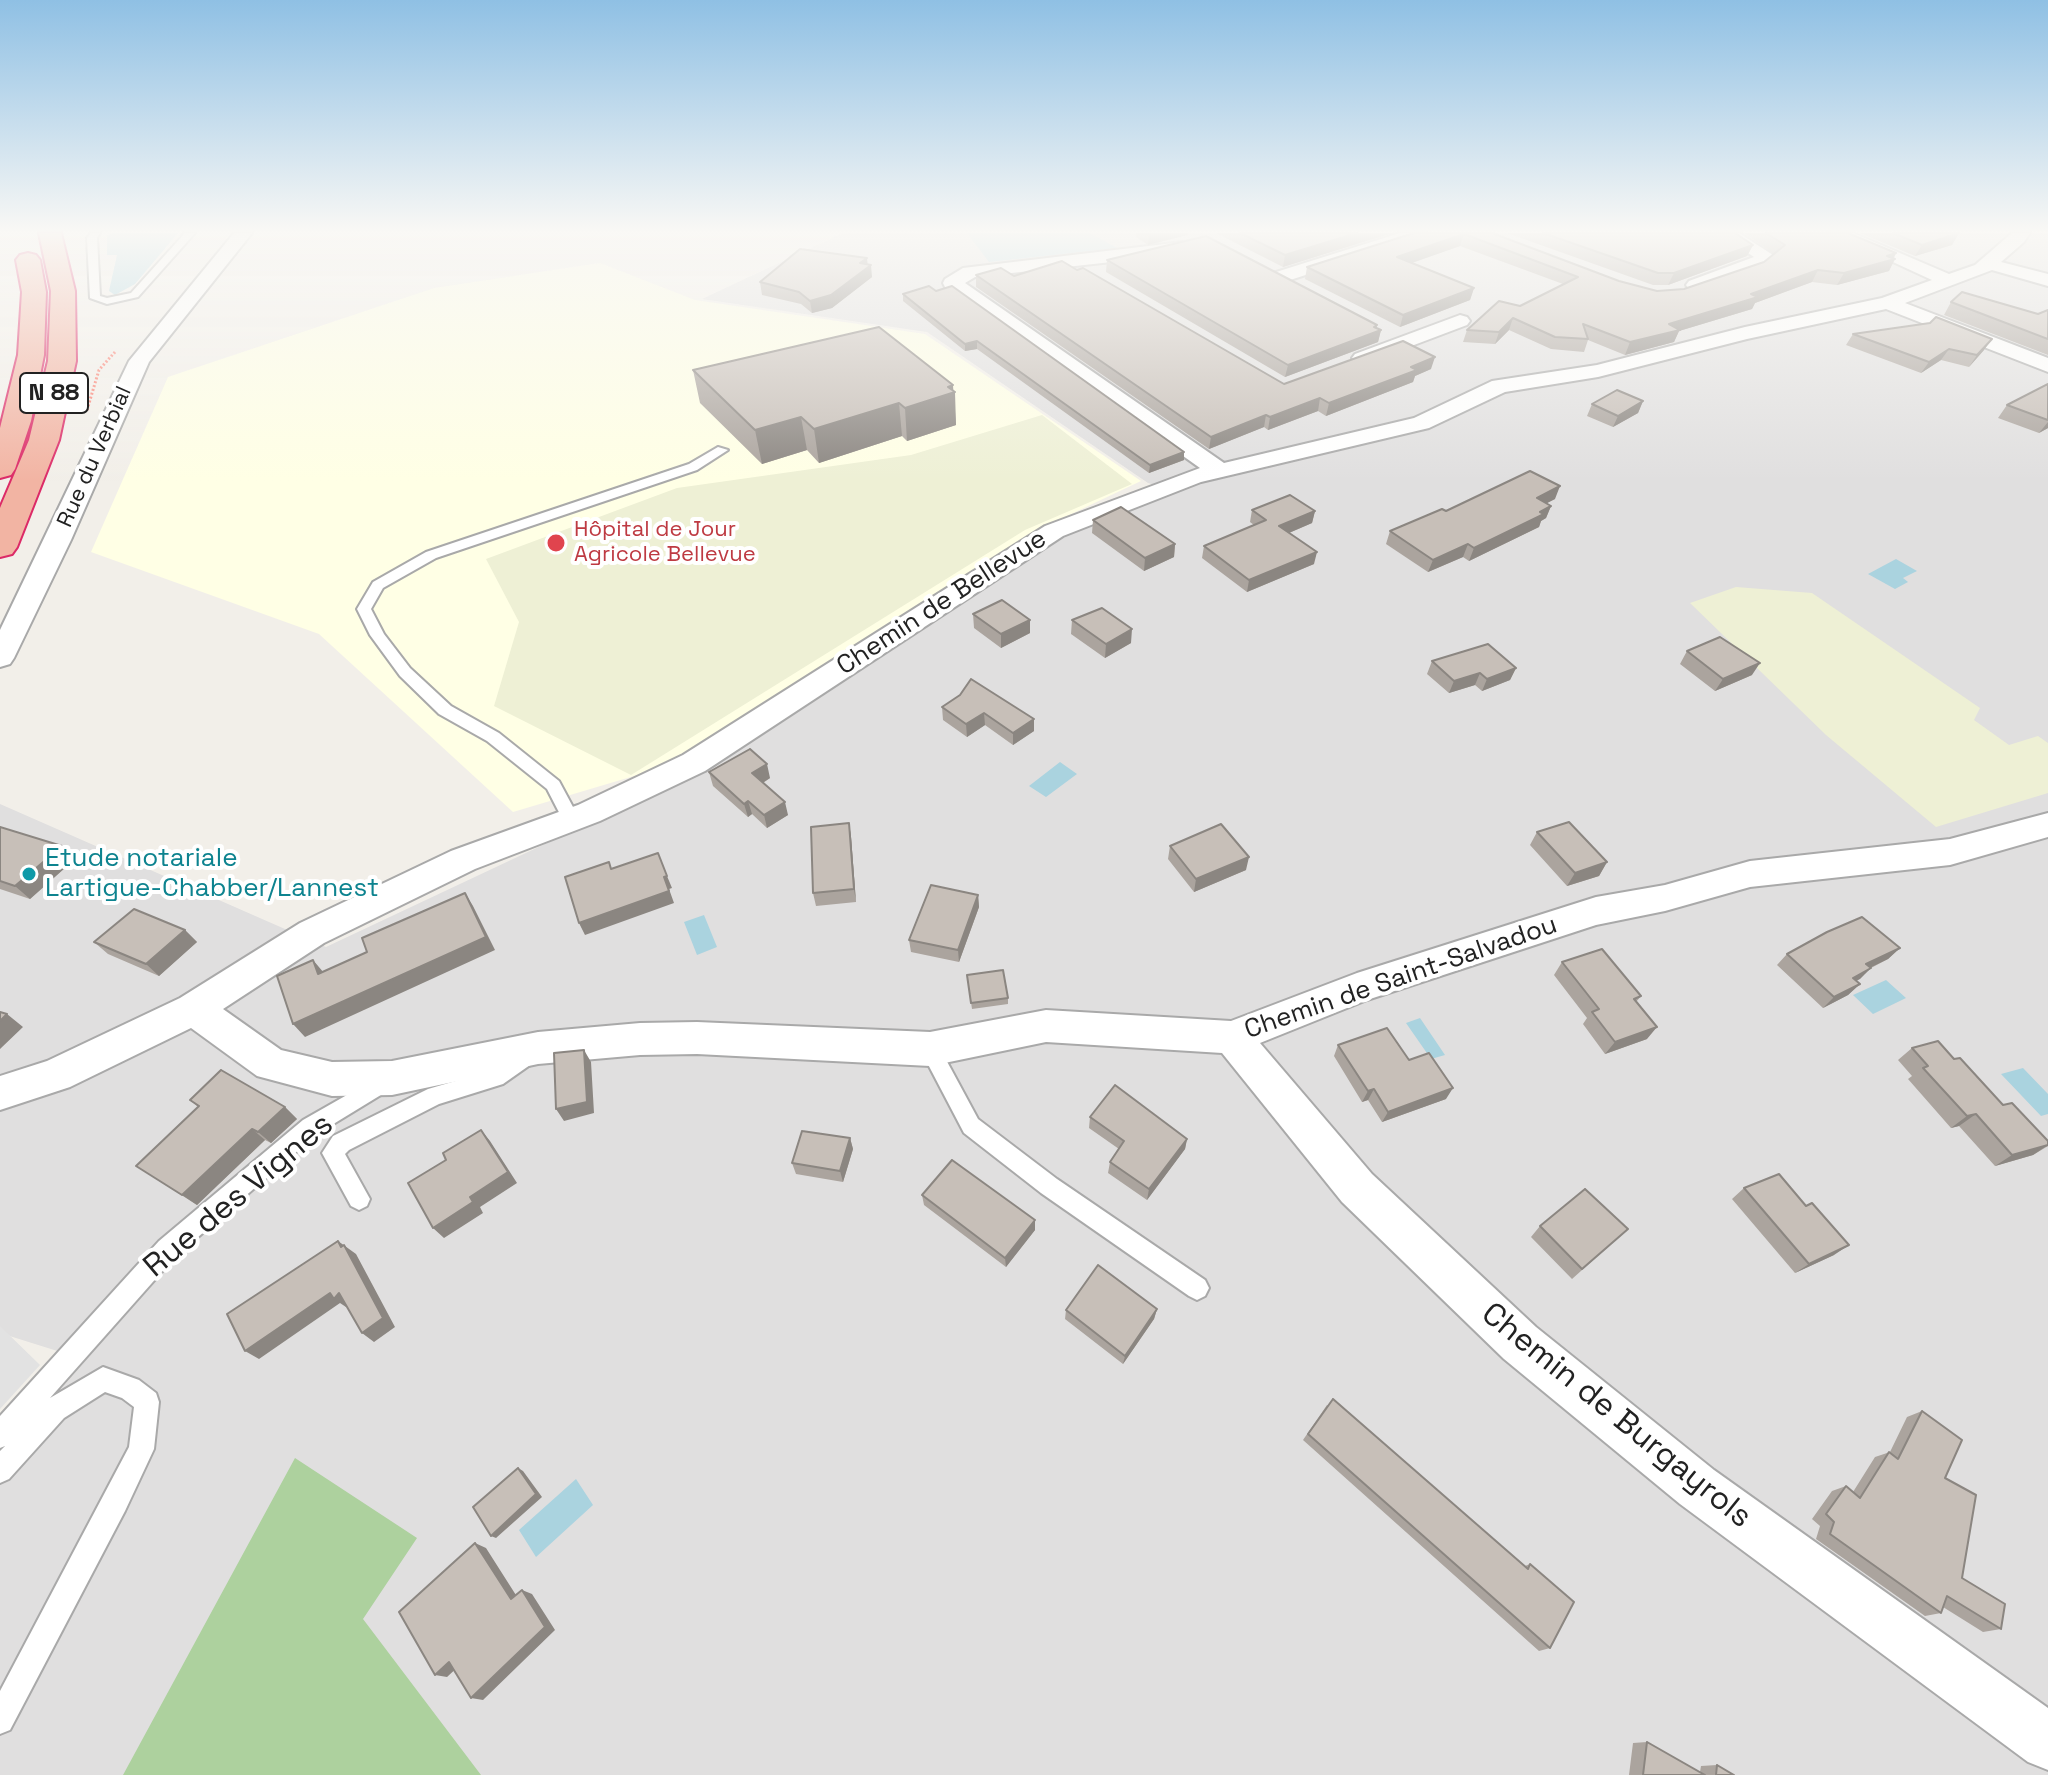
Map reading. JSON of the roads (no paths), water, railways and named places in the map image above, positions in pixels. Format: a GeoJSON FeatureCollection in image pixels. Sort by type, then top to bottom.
{"type":"FeatureCollection","features":[{"type":"Feature","properties":{"kind":"highway","name":"N 88"},"geometry":{"type":"LineString","coordinates":[[0,469],[17,421],[31,355],[33,316]]}},
{"type":"Feature","properties":{"kind":"highway","name":"N 88"},"geometry":{"type":"LineString","coordinates":[[0,547],[44,440],[62,361],[63,316]]}},
{"type":"Feature","properties":{"kind":"street","name":"Rue du Verbial"},"geometry":{"type":"LineString","coordinates":[[0,658],[139,361],[176,316]]}},
{"type":"Feature","properties":{"kind":"street"},"geometry":{"type":"LineString","coordinates":[[999,316],[1220,471]]}},
{"type":"Feature","properties":{"kind":"street","name":"Chemin de Bellevue"},"geometry":{"type":"LineString","coordinates":[[0,1093],[56,1075],[193,1009],[312,933],[463,860],[571,820],[694,763],[1054,531],[1193,477],[1421,423],[1500,386],[1598,371],[1745,333],[1826,316]]}},
{"type":"Feature","properties":{"kind":"street"},"geometry":{"type":"LineString","coordinates":[[1922,316],[2048,366]]}},
{"type":"Feature","properties":{"kind":"street"},"geometry":{"type":"LineString","coordinates":[[1337,367],[1460,321]]}},
{"type":"Feature","properties":{"kind":"street"},"geometry":{"type":"LineString","coordinates":[[1379,328],[1406,342]]}},
{"type":"Feature","properties":{"kind":"street","name":"Chemin de Saint-Salvadou"},"geometry":{"type":"LineString","coordinates":[[193,1009],[271,1064],[332,1079],[392,1078],[538,1048],[640,1039],[697,1038],[930,1049],[1046,1026],[1232,1037],[1357,988],[1596,911],[1665,898],[1750,874],[1950,852],[2048,825]]}},
{"type":"Feature","properties":{"kind":"street","name":"Chemin de Burgayrols"},"geometry":{"type":"LineString","coordinates":[[1232,1037],[1357,1188],[1520,1343],[1697,1487],[2048,1742]]}},
{"type":"Feature","properties":{"kind":"lane"},"geometry":{"type":"LineString","coordinates":[[571,820],[553,785],[493,737],[445,710],[405,672],[377,635],[364,609],[378,585],[431,555],[693,467],[722,450]]}},
{"type":"Feature","properties":{"kind":"lane"},"geometry":{"type":"LineString","coordinates":[[359,1199],[333,1153],[341,1143],[435,1096],[496,1078],[538,1048]]}},
{"type":"Feature","properties":{"kind":"lane"},"geometry":{"type":"LineString","coordinates":[[930,1049],[971,1126],[1049,1186],[1197,1288]]}},
{"type":"Feature","properties":{"kind":"lane","name":"Rue des Vignes"},"geometry":{"type":"LineString","coordinates":[[0,1435],[167,1249],[310,1127],[392,1078]]}},
{"type":"Feature","properties":{"kind":"lane"},"geometry":{"type":"LineString","coordinates":[[0,1470],[55,1409],[103,1379],[130,1389],[147,1402],[141,1449],[129,1475],[0,1720]]}},
{"type":"Feature","properties":{"kind":"water"},"geometry":{"type":"Polygon","coordinates":[[[1896,559],[1917,571],[1903,578],[1908,582],[1895,589],[1868,574],[1896,559]]]}},
{"type":"Feature","properties":{"kind":"water"},"geometry":{"type":"Polygon","coordinates":[[[1060,762],[1077,774],[1046,797],[1029,786],[1060,762]]]}},
{"type":"Feature","properties":{"kind":"water"},"geometry":{"type":"Polygon","coordinates":[[[704,915],[717,947],[697,955],[684,922],[704,915]]]}},
{"type":"Feature","properties":{"kind":"water"},"geometry":{"type":"Polygon","coordinates":[[[1886,980],[1906,998],[1873,1014],[1853,995],[1886,980]]]}},
{"type":"Feature","properties":{"kind":"water"},"geometry":{"type":"Polygon","coordinates":[[[1420,1018],[1445,1055],[1431,1059],[1406,1023],[1420,1018]]]}},
{"type":"Feature","properties":{"kind":"water"},"geometry":{"type":"Polygon","coordinates":[[[2023,1068],[2048,1094],[2048,1114],[2041,1116],[2001,1074],[2023,1068]]]}},
{"type":"Feature","properties":{"kind":"water"},"geometry":{"type":"Polygon","coordinates":[[[576,1479],[593,1505],[536,1557],[519,1530],[576,1479]]]}},
{"type":"Feature","properties":{"kind":"place","name":"Hôpital de Jour Agricole Bellevue"},"geometry":{"type":"Point","coordinates":[556,543]}},
{"type":"Feature","properties":{"kind":"place","name":"Etude notariale Lartigue-Chabber/Lannest"},"geometry":{"type":"Point","coordinates":[29,874]}}]}
